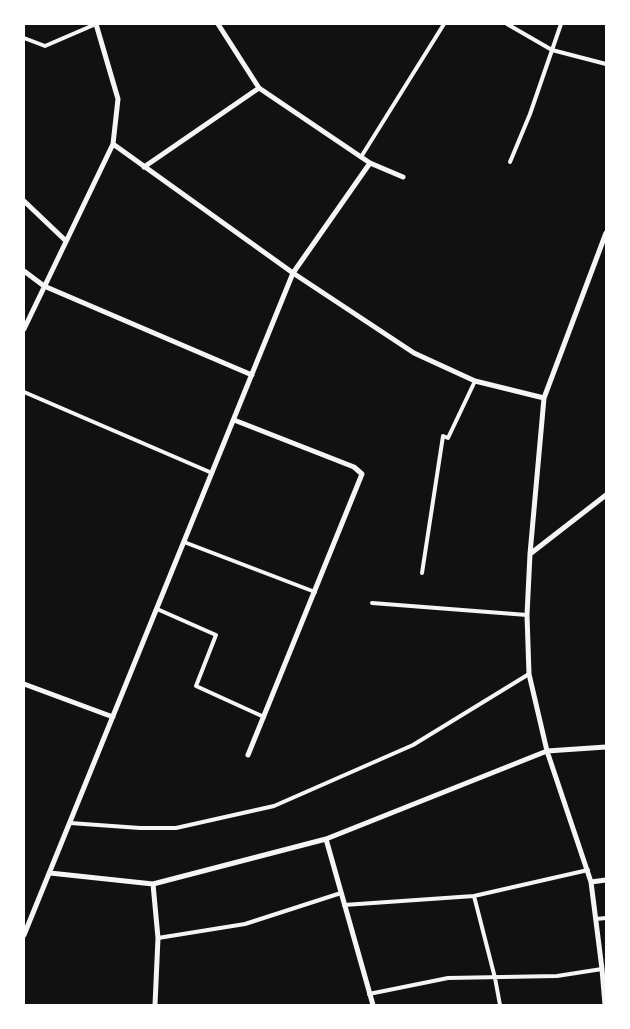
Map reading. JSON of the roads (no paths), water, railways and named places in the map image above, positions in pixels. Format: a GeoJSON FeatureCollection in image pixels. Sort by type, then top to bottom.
{"type":"FeatureCollection","features":[{"type":"Feature","properties":{"kind":"street"},"geometry":{"type":"LineString","coordinates":[[24,329],[113,144],[118,99],[96,24]]}},
{"type":"Feature","properties":{"kind":"street"},"geometry":{"type":"LineString","coordinates":[[218,24],[259,88],[370,163],[403,177]]}},
{"type":"Feature","properties":{"kind":"street"},"geometry":{"type":"LineString","coordinates":[[144,167],[259,88]]}},
{"type":"Feature","properties":{"kind":"street"},"geometry":{"type":"LineString","coordinates":[[113,144],[293,273],[414,353],[475,381],[544,398]]}},
{"type":"Feature","properties":{"kind":"street"},"geometry":{"type":"LineString","coordinates":[[24,936],[293,273],[370,163]]}},
{"type":"Feature","properties":{"kind":"street"},"geometry":{"type":"LineString","coordinates":[[24,200],[66,240]]}},
{"type":"Feature","properties":{"kind":"street"},"geometry":{"type":"LineString","coordinates":[[605,1005],[591,882],[547,751],[529,674],[527,614],[530,554],[544,398],[606,233]]}},
{"type":"Feature","properties":{"kind":"street"},"geometry":{"type":"LineString","coordinates":[[24,271],[44,286],[252,375]]}},
{"type":"Feature","properties":{"kind":"street"},"geometry":{"type":"LineString","coordinates":[[234,420],[354,467],[362,474],[316,592],[248,755]]}},
{"type":"Feature","properties":{"kind":"street"},"geometry":{"type":"LineString","coordinates":[[530,554],[606,495]]}},
{"type":"Feature","properties":{"kind":"street"},"geometry":{"type":"LineString","coordinates":[[24,684],[113,717]]}},
{"type":"Feature","properties":{"kind":"street"},"geometry":{"type":"LineString","coordinates":[[50,873],[153,884],[326,839],[547,751],[606,747]]}},
{"type":"Feature","properties":{"kind":"street"},"geometry":{"type":"LineString","coordinates":[[326,839],[373,1005]]}},
{"type":"Feature","properties":{"kind":"street"},"geometry":{"type":"LineString","coordinates":[[591,882],[606,880]]}},
{"type":"Feature","properties":{"kind":"street"},"geometry":{"type":"LineString","coordinates":[[153,884],[158,938],[155,1005]]}},
{"type":"Feature","properties":{"kind":"lane"},"geometry":{"type":"LineString","coordinates":[[24,38],[45,46],[96,24]]}},
{"type":"Feature","properties":{"kind":"lane"},"geometry":{"type":"LineString","coordinates":[[361,157],[444,24]]}},
{"type":"Feature","properties":{"kind":"lane"},"geometry":{"type":"LineString","coordinates":[[507,24],[552,50],[606,64]]}},
{"type":"Feature","properties":{"kind":"lane"},"geometry":{"type":"LineString","coordinates":[[510,162],[530,114],[561,24]]}},
{"type":"Feature","properties":{"kind":"lane"},"geometry":{"type":"LineString","coordinates":[[422,573],[442,436],[448,438],[475,381]]}},
{"type":"Feature","properties":{"kind":"lane"},"geometry":{"type":"LineString","coordinates":[[24,392],[212,473]]}},
{"type":"Feature","properties":{"kind":"lane"},"geometry":{"type":"LineString","coordinates":[[184,542],[316,592]]}},
{"type":"Feature","properties":{"kind":"lane"},"geometry":{"type":"LineString","coordinates":[[372,603],[527,614]]}},
{"type":"Feature","properties":{"kind":"lane"},"geometry":{"type":"LineString","coordinates":[[157,609],[216,636],[196,686],[264,717]]}},
{"type":"Feature","properties":{"kind":"lane"},"geometry":{"type":"LineString","coordinates":[[70,824],[176,828],[274,806],[413,745],[529,674]]}},
{"type":"Feature","properties":{"kind":"lane"},"geometry":{"type":"LineString","coordinates":[[344,905],[474,896],[588,870]]}},
{"type":"Feature","properties":{"kind":"lane"},"geometry":{"type":"LineString","coordinates":[[158,938],[245,924],[341,893]]}},
{"type":"Feature","properties":{"kind":"lane"},"geometry":{"type":"LineString","coordinates":[[474,896],[500,1005]]}},
{"type":"Feature","properties":{"kind":"lane"},"geometry":{"type":"LineString","coordinates":[[596,919],[606,918]]}},
{"type":"Feature","properties":{"kind":"lane"},"geometry":{"type":"LineString","coordinates":[[369,994],[448,978],[557,976],[602,970]]}}]}
